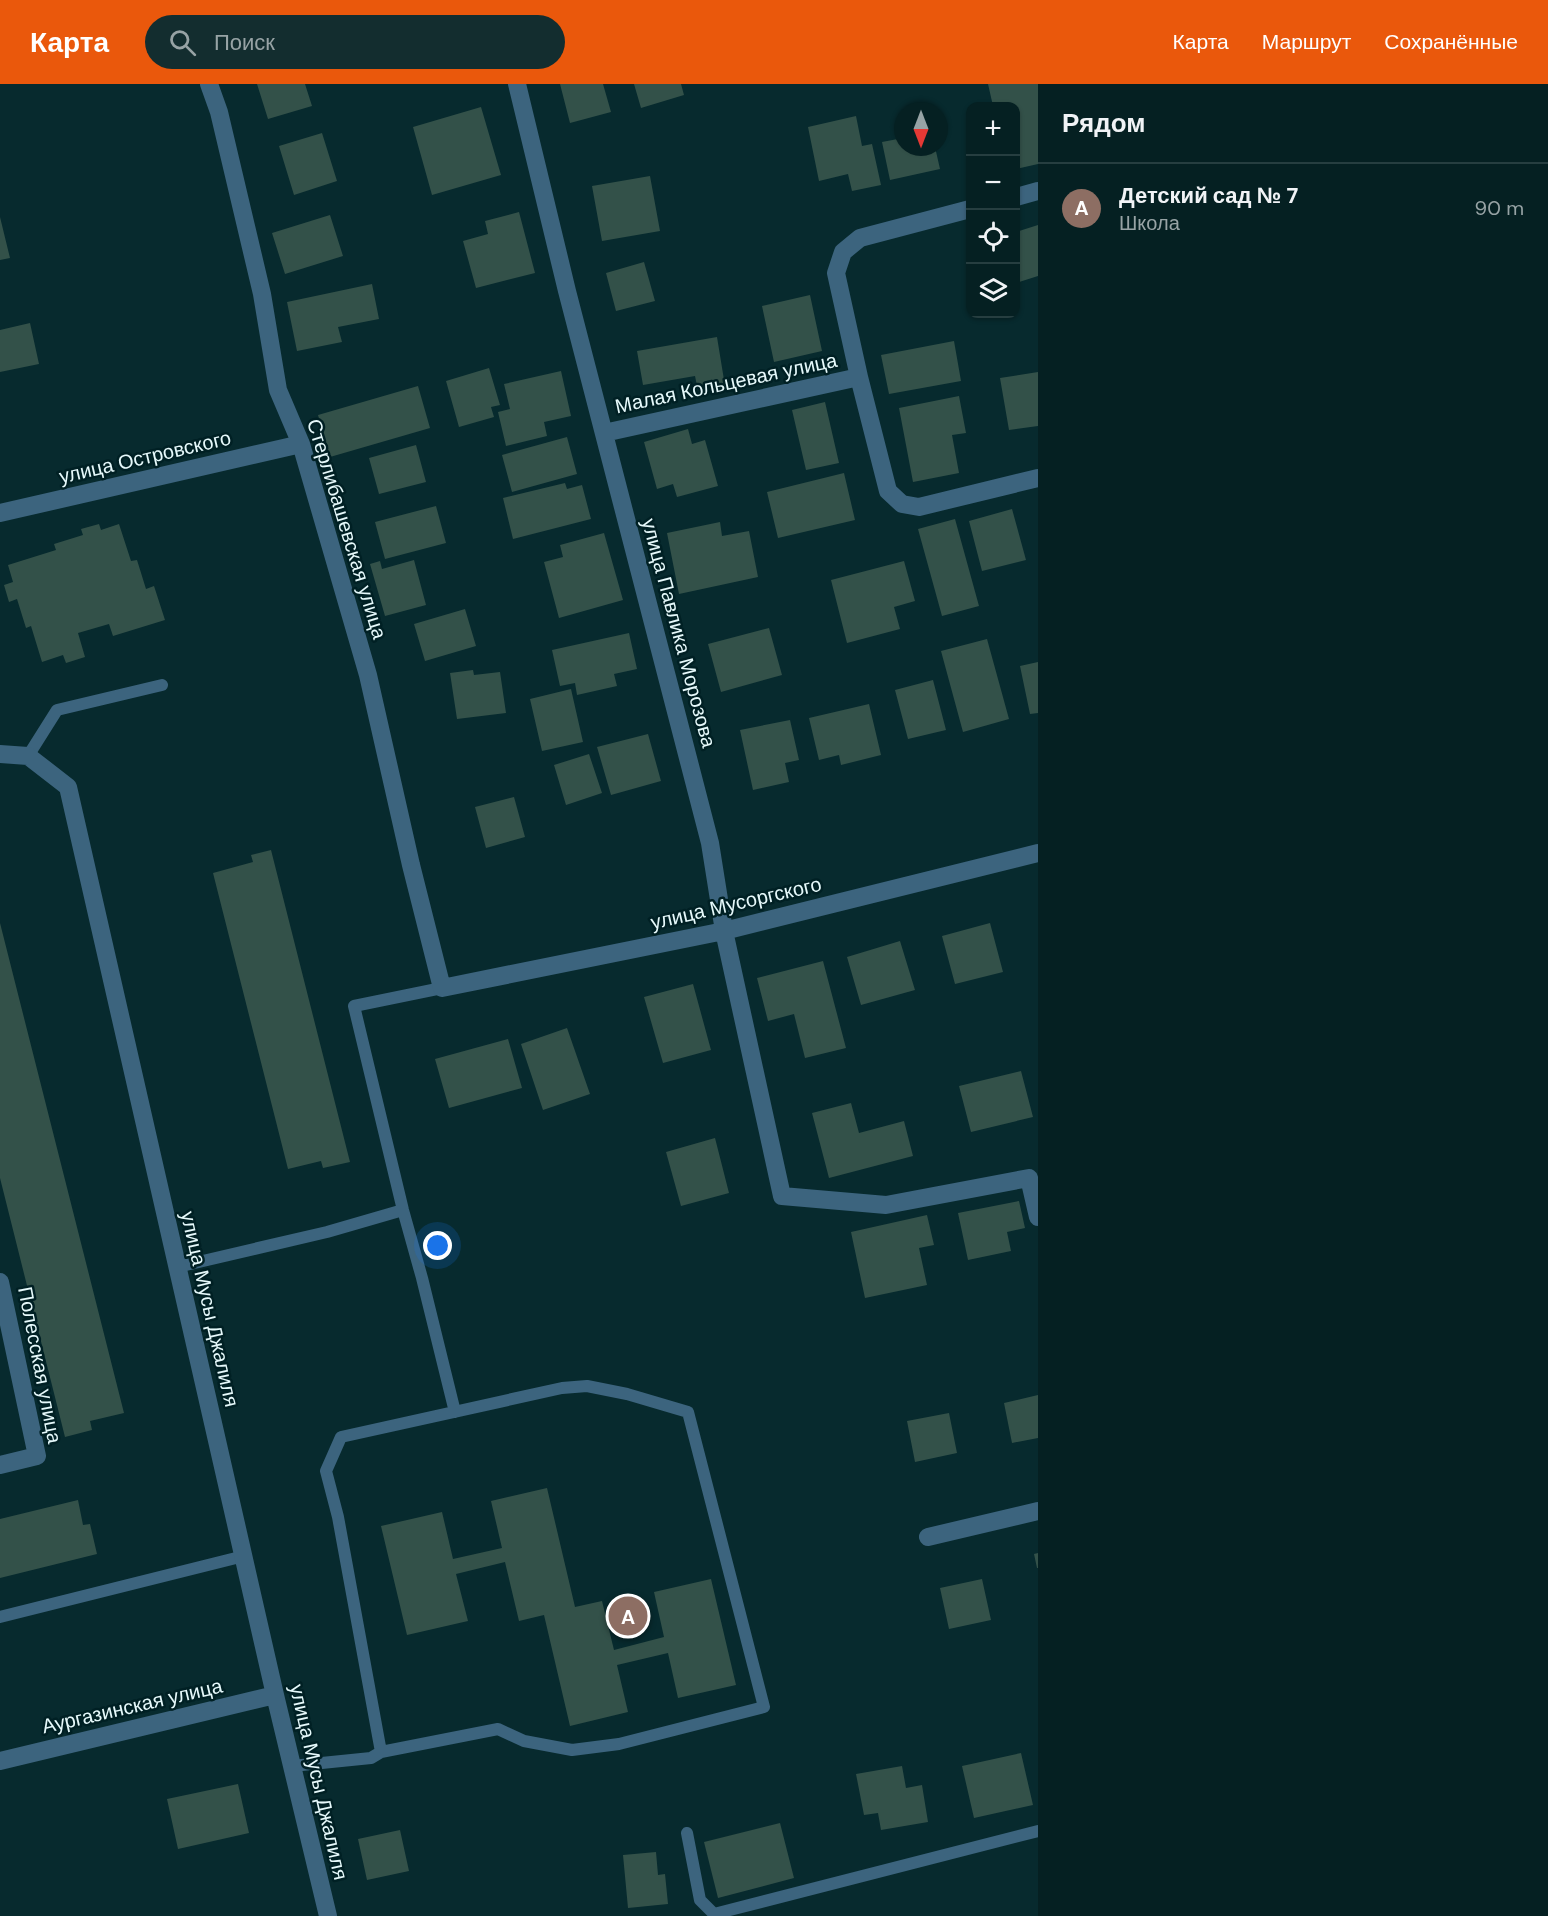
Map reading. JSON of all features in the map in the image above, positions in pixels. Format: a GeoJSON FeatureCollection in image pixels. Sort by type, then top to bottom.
{"type":"FeatureCollection","features":[{"type":"Feature","properties":{"kind":"street","name":"Стерлибашевская улица"},"geometry":{"type":"LineString","coordinates":[[209,84],[219,112],[259,283],[278,390],[301,444],[368,675],[411,865],[442,988]]}},
{"type":"Feature","properties":{"kind":"street","name":"улица Павлика Морозова"},"geometry":{"type":"LineString","coordinates":[[517,84],[567,291],[710,843],[724,932],[782,1196],[886,1205],[1029,1178],[1038,1217]]}},
{"type":"Feature","properties":{"kind":"street"},"geometry":{"type":"LineString","coordinates":[[1020,196],[1038,191]]}},
{"type":"Feature","properties":{"kind":"street","name":"Малая Кольцевая улица"},"geometry":{"type":"LineString","coordinates":[[966,210],[860,238],[843,252],[836,273],[888,491],[902,504],[919,507],[1038,478]]}},
{"type":"Feature","properties":{"kind":"street","name":"Малая Кольцевая улица"},"geometry":{"type":"LineString","coordinates":[[604,433],[859,377]]}},
{"type":"Feature","properties":{"kind":"street","name":"улица Островского"},"geometry":{"type":"LineString","coordinates":[[0,513],[301,444]]}},
{"type":"Feature","properties":{"kind":"street"},"geometry":{"type":"LineString","coordinates":[[0,754],[28,756]]}},
{"type":"Feature","properties":{"kind":"street","name":"улица Мусы Джалиля"},"geometry":{"type":"LineString","coordinates":[[28,756],[68,787],[275,1695],[328,1916]]}},
{"type":"Feature","properties":{"kind":"street","name":"улица Мусоргского"},"geometry":{"type":"LineString","coordinates":[[442,988],[724,932],[1038,853]]}},
{"type":"Feature","properties":{"kind":"street","name":"Полесская улица"},"geometry":{"type":"LineString","coordinates":[[0,1282],[37,1456],[0,1465]]}},
{"type":"Feature","properties":{"kind":"street"},"geometry":{"type":"LineString","coordinates":[[928,1537],[1038,1511]]}},
{"type":"Feature","properties":{"kind":"street","name":"Аургазинская улица"},"geometry":{"type":"LineString","coordinates":[[0,1761],[275,1695]]}},
{"type":"Feature","properties":{"kind":"lane"},"geometry":{"type":"LineString","coordinates":[[28,756],[57,710],[162,686]]}},
{"type":"Feature","properties":{"kind":"lane"},"geometry":{"type":"LineString","coordinates":[[442,988],[354,1006],[455,1412]]}},
{"type":"Feature","properties":{"kind":"lane"},"geometry":{"type":"LineString","coordinates":[[177,1267],[327,1232],[403,1210]]}},
{"type":"Feature","properties":{"kind":"lane"},"geometry":{"type":"LineString","coordinates":[[292,1766],[371,1758],[381,1752],[498,1729],[524,1741],[572,1750],[619,1744],[764,1707],[687,1412],[627,1394],[587,1386],[561,1388],[341,1437],[326,1471],[338,1517],[381,1752]]}},
{"type":"Feature","properties":{"kind":"lane"},"geometry":{"type":"LineString","coordinates":[[0,1617],[244,1556]]}},
{"type":"Feature","properties":{"kind":"lane"},"geometry":{"type":"LineString","coordinates":[[687,1833],[700,1900],[714,1914],[1038,1831]]}},
{"type":"Feature","properties":{"kind":"building"},"geometry":{"type":"Polygon","coordinates":[[[257,84],[305,84],[312,106],[268,119],[257,84]]]}},
{"type":"Feature","properties":{"kind":"building"},"geometry":{"type":"Polygon","coordinates":[[[560,84],[603,84],[611,112],[570,123],[560,84]]]}},
{"type":"Feature","properties":{"kind":"building"},"geometry":{"type":"Polygon","coordinates":[[[634,84],[681,84],[684,95],[641,108],[634,84]]]}},
{"type":"Feature","properties":{"kind":"building"},"geometry":{"type":"Polygon","coordinates":[[[988,84],[1038,84],[1038,164],[1020,168],[1020,102],[992,102],[988,84]]]}},
{"type":"Feature","properties":{"kind":"building"},"geometry":{"type":"Polygon","coordinates":[[[481,107],[501,175],[432,195],[413,127],[481,107]]]}},
{"type":"Feature","properties":{"kind":"building"},"geometry":{"type":"Polygon","coordinates":[[[856,116],[862,146],[872,144],[881,185],[852,191],[848,174],[819,181],[808,127],[856,116]]]}},
{"type":"Feature","properties":{"kind":"building"},"geometry":{"type":"Polygon","coordinates":[[[322,133],[337,181],[294,195],[279,146],[322,133]]]}},
{"type":"Feature","properties":{"kind":"building"},"geometry":{"type":"Polygon","coordinates":[[[894,140],[894,156],[937,156],[940,169],[890,180],[882,142],[894,140]]]}},
{"type":"Feature","properties":{"kind":"building"},"geometry":{"type":"Polygon","coordinates":[[[650,176],[660,231],[602,241],[592,186],[650,176]]]}},
{"type":"Feature","properties":{"kind":"building"},"geometry":{"type":"Polygon","coordinates":[[[519,212],[535,273],[476,288],[463,241],[488,234],[485,221],[519,212]]]}},
{"type":"Feature","properties":{"kind":"building"},"geometry":{"type":"Polygon","coordinates":[[[330,215],[343,256],[285,274],[272,233],[330,215]]]}},
{"type":"Feature","properties":{"kind":"building"},"geometry":{"type":"Polygon","coordinates":[[[0,217],[10,258],[0,260],[0,217]]]}},
{"type":"Feature","properties":{"kind":"building"},"geometry":{"type":"Polygon","coordinates":[[[1038,225],[1038,276],[1020,282],[1020,264],[1020,231],[1038,225]]]}},
{"type":"Feature","properties":{"kind":"building"},"geometry":{"type":"Polygon","coordinates":[[[644,262],[655,301],[616,311],[606,273],[644,262]]]}},
{"type":"Feature","properties":{"kind":"building"},"geometry":{"type":"Polygon","coordinates":[[[372,284],[379,319],[338,327],[342,342],[297,351],[287,302],[372,284]]]}},
{"type":"Feature","properties":{"kind":"building"},"geometry":{"type":"Polygon","coordinates":[[[810,295],[822,351],[774,362],[762,306],[810,295]]]}},
{"type":"Feature","properties":{"kind":"building"},"geometry":{"type":"Polygon","coordinates":[[[30,323],[39,364],[0,372],[0,330],[30,323]]]}},
{"type":"Feature","properties":{"kind":"building"},"geometry":{"type":"Polygon","coordinates":[[[717,337],[725,386],[698,391],[695,376],[643,385],[637,351],[717,337]]]}},
{"type":"Feature","properties":{"kind":"building"},"geometry":{"type":"Polygon","coordinates":[[[954,341],[961,381],[889,394],[881,355],[954,341]]]}},
{"type":"Feature","properties":{"kind":"building"},"geometry":{"type":"Polygon","coordinates":[[[489,368],[500,405],[491,407],[494,417],[459,427],[446,381],[489,368]]]}},
{"type":"Feature","properties":{"kind":"building"},"geometry":{"type":"Polygon","coordinates":[[[561,371],[571,416],[544,422],[547,436],[506,446],[498,412],[510,409],[504,384],[561,371]]]}},
{"type":"Feature","properties":{"kind":"building"},"geometry":{"type":"Polygon","coordinates":[[[1038,372],[1038,426],[1009,430],[1000,378],[1038,372]]]}},
{"type":"Feature","properties":{"kind":"building"},"geometry":{"type":"Polygon","coordinates":[[[418,386],[430,428],[330,457],[318,415],[418,386]]]}},
{"type":"Feature","properties":{"kind":"building"},"geometry":{"type":"Polygon","coordinates":[[[959,396],[966,433],[952,435],[959,473],[913,482],[899,408],[959,396]]]}},
{"type":"Feature","properties":{"kind":"building"},"geometry":{"type":"Polygon","coordinates":[[[825,402],[839,463],[806,470],[792,410],[825,402]]]}},
{"type":"Feature","properties":{"kind":"building"},"geometry":{"type":"Polygon","coordinates":[[[688,429],[692,444],[705,440],[718,486],[677,497],[673,484],[657,489],[644,442],[688,429]]]}},
{"type":"Feature","properties":{"kind":"building"},"geometry":{"type":"Polygon","coordinates":[[[567,437],[577,474],[512,492],[502,455],[567,437]]]}},
{"type":"Feature","properties":{"kind":"building"},"geometry":{"type":"Polygon","coordinates":[[[416,445],[426,482],[379,494],[369,458],[416,445]]]}},
{"type":"Feature","properties":{"kind":"building"},"geometry":{"type":"Polygon","coordinates":[[[844,473],[855,520],[778,538],[767,492],[844,473]]]}},
{"type":"Feature","properties":{"kind":"building"},"geometry":{"type":"Polygon","coordinates":[[[565,483],[567,489],[582,485],[591,519],[513,539],[503,498],[565,483]]]}},
{"type":"Feature","properties":{"kind":"building"},"geometry":{"type":"Polygon","coordinates":[[[436,506],[446,543],[385,559],[375,522],[436,506]]]}},
{"type":"Feature","properties":{"kind":"building"},"geometry":{"type":"Polygon","coordinates":[[[1012,509],[1026,560],[982,571],[969,521],[1012,509]]]}},
{"type":"Feature","properties":{"kind":"building"},"geometry":{"type":"Polygon","coordinates":[[[955,519],[979,606],[942,616],[918,529],[955,519]]]}},
{"type":"Feature","properties":{"kind":"building"},"geometry":{"type":"Polygon","coordinates":[[[720,522],[722,536],[749,531],[758,577],[679,594],[667,533],[720,522]]]}},
{"type":"Feature","properties":{"kind":"building"},"geometry":{"type":"Polygon","coordinates":[[[99,524],[101,530],[119,524],[131,561],[137,560],[146,589],[154,586],[165,620],[113,636],[109,624],[78,633],[85,657],[66,663],[63,655],[42,662],[31,626],[26,628],[17,599],[9,602],[4,585],[13,582],[8,565],[56,550],[54,544],[83,535],[81,529],[99,524]]]}},
{"type":"Feature","properties":{"kind":"building"},"geometry":{"type":"Polygon","coordinates":[[[604,533],[623,600],[559,618],[544,562],[563,557],[560,545],[604,533]]]}},
{"type":"Feature","properties":{"kind":"building"},"geometry":{"type":"Polygon","coordinates":[[[414,560],[426,605],[385,616],[370,564],[380,561],[382,569],[414,560]]]}},
{"type":"Feature","properties":{"kind":"building"},"geometry":{"type":"Polygon","coordinates":[[[904,561],[915,601],[894,607],[900,629],[847,643],[831,580],[904,561]]]}},
{"type":"Feature","properties":{"kind":"building"},"geometry":{"type":"Polygon","coordinates":[[[465,609],[476,646],[425,661],[414,624],[465,609]]]}},
{"type":"Feature","properties":{"kind":"building"},"geometry":{"type":"Polygon","coordinates":[[[769,628],[782,675],[721,692],[708,644],[769,628]]]}},
{"type":"Feature","properties":{"kind":"building"},"geometry":{"type":"Polygon","coordinates":[[[629,633],[637,669],[614,674],[617,686],[577,695],[575,683],[560,686],[552,650],[629,633]]]}},
{"type":"Feature","properties":{"kind":"building"},"geometry":{"type":"Polygon","coordinates":[[[987,639],[1009,719],[963,732],[941,651],[987,639]]]}},
{"type":"Feature","properties":{"kind":"building"},"geometry":{"type":"Polygon","coordinates":[[[1038,662],[1038,713],[1030,714],[1020,666],[1038,662]]]}},
{"type":"Feature","properties":{"kind":"building"},"geometry":{"type":"Polygon","coordinates":[[[473,670],[474,675],[500,672],[506,713],[457,719],[450,673],[473,670]]]}},
{"type":"Feature","properties":{"kind":"building"},"geometry":{"type":"Polygon","coordinates":[[[933,680],[946,730],[908,739],[895,690],[933,680]]]}},
{"type":"Feature","properties":{"kind":"building"},"geometry":{"type":"Polygon","coordinates":[[[571,689],[583,742],[542,751],[530,699],[571,689]]]}},
{"type":"Feature","properties":{"kind":"building"},"geometry":{"type":"Polygon","coordinates":[[[869,704],[881,755],[841,765],[839,755],[819,760],[809,718],[869,704]]]}},
{"type":"Feature","properties":{"kind":"building"},"geometry":{"type":"Polygon","coordinates":[[[790,720],[799,760],[785,763],[789,782],[753,790],[740,730],[790,720]]]}},
{"type":"Feature","properties":{"kind":"building"},"geometry":{"type":"Polygon","coordinates":[[[648,734],[661,781],[611,795],[597,747],[648,734]]]}},
{"type":"Feature","properties":{"kind":"building"},"geometry":{"type":"Polygon","coordinates":[[[589,754],[602,793],[566,805],[554,765],[589,754]]]}},
{"type":"Feature","properties":{"kind":"building"},"geometry":{"type":"Polygon","coordinates":[[[514,797],[525,837],[486,848],[475,807],[514,797]]]}},
{"type":"Feature","properties":{"kind":"building"},"geometry":{"type":"Polygon","coordinates":[[[271,850],[350,1162],[323,1168],[321,1161],[288,1169],[213,873],[253,862],[251,855],[271,850]]]}},
{"type":"Feature","properties":{"kind":"building"},"geometry":{"type":"Polygon","coordinates":[[[0,923],[124,1413],[90,1421],[92,1430],[65,1437],[0,1178],[0,923]]]}},
{"type":"Feature","properties":{"kind":"building"},"geometry":{"type":"Polygon","coordinates":[[[990,923],[1003,972],[955,984],[942,936],[990,923]]]}},
{"type":"Feature","properties":{"kind":"building"},"geometry":{"type":"Polygon","coordinates":[[[900,941],[915,990],[861,1005],[847,957],[900,941]]]}},
{"type":"Feature","properties":{"kind":"building"},"geometry":{"type":"Polygon","coordinates":[[[823,961],[846,1048],[805,1058],[794,1014],[768,1021],[757,978],[823,961]]]}},
{"type":"Feature","properties":{"kind":"building"},"geometry":{"type":"Polygon","coordinates":[[[693,984],[711,1050],[663,1063],[644,997],[693,984]]]}},
{"type":"Feature","properties":{"kind":"building"},"geometry":{"type":"Polygon","coordinates":[[[567,1028],[590,1094],[543,1110],[521,1044],[567,1028]]]}},
{"type":"Feature","properties":{"kind":"building"},"geometry":{"type":"Polygon","coordinates":[[[508,1039],[522,1088],[449,1108],[435,1059],[508,1039]]]}},
{"type":"Feature","properties":{"kind":"building"},"geometry":{"type":"Polygon","coordinates":[[[1021,1071],[1033,1117],[971,1132],[959,1086],[1021,1071]]]}},
{"type":"Feature","properties":{"kind":"building"},"geometry":{"type":"Polygon","coordinates":[[[851,1103],[859,1133],[904,1121],[913,1156],[829,1178],[812,1113],[851,1103]]]}},
{"type":"Feature","properties":{"kind":"building"},"geometry":{"type":"Polygon","coordinates":[[[715,1138],[729,1193],[681,1206],[666,1152],[715,1138]]]}},
{"type":"Feature","properties":{"kind":"building"},"geometry":{"type":"Polygon","coordinates":[[[1019,1201],[1025,1228],[1007,1232],[1011,1251],[968,1260],[958,1213],[1019,1201]]]}},
{"type":"Feature","properties":{"kind":"building"},"geometry":{"type":"Polygon","coordinates":[[[927,1215],[934,1245],[919,1248],[927,1285],[865,1298],[851,1232],[927,1215]]]}},
{"type":"Feature","properties":{"kind":"building"},"geometry":{"type":"Polygon","coordinates":[[[1038,1395],[1038,1438],[1012,1443],[1004,1403],[1038,1395]]]}},
{"type":"Feature","properties":{"kind":"building"},"geometry":{"type":"Polygon","coordinates":[[[949,1413],[957,1453],[915,1462],[907,1421],[949,1413]]]}},
{"type":"Feature","properties":{"kind":"building"},"geometry":{"type":"Polygon","coordinates":[[[547,1488],[575,1607],[602,1601],[614,1650],[664,1637],[654,1592],[711,1579],[736,1685],[678,1698],[668,1653],[617,1665],[628,1712],[570,1726],[544,1615],[519,1621],[505,1562],[456,1574],[468,1621],[407,1635],[381,1526],[442,1512],[453,1559],[502,1548],[491,1501],[547,1488]]]}},
{"type":"Feature","properties":{"kind":"building"},"geometry":{"type":"Polygon","coordinates":[[[78,1500],[83,1525],[90,1524],[97,1554],[0,1578],[0,1519],[78,1500]]]}},
{"type":"Feature","properties":{"kind":"building"},"geometry":{"type":"Polygon","coordinates":[[[1038,1553],[1038,1568],[1037,1568],[1034,1554],[1038,1553]]]}},
{"type":"Feature","properties":{"kind":"building"},"geometry":{"type":"Polygon","coordinates":[[[982,1579],[991,1620],[949,1629],[940,1588],[982,1579]]]}},
{"type":"Feature","properties":{"kind":"building"},"geometry":{"type":"Polygon","coordinates":[[[1021,1753],[1033,1805],[974,1818],[962,1766],[1021,1753]]]}},
{"type":"Feature","properties":{"kind":"building"},"geometry":{"type":"Polygon","coordinates":[[[902,1766],[906,1788],[922,1785],[928,1822],[881,1830],[878,1813],[864,1815],[856,1774],[902,1766]]]}},
{"type":"Feature","properties":{"kind":"building"},"geometry":{"type":"Polygon","coordinates":[[[238,1784],[249,1833],[178,1849],[167,1799],[238,1784]]]}},
{"type":"Feature","properties":{"kind":"building"},"geometry":{"type":"Polygon","coordinates":[[[780,1823],[794,1878],[718,1898],[704,1842],[780,1823]]]}},
{"type":"Feature","properties":{"kind":"building"},"geometry":{"type":"Polygon","coordinates":[[[400,1830],[409,1871],[367,1880],[358,1839],[400,1830]]]}},
{"type":"Feature","properties":{"kind":"building"},"geometry":{"type":"Polygon","coordinates":[[[656,1852],[658,1875],[665,1874],[668,1904],[628,1908],[623,1855],[656,1852]]]}},
{"type":"Feature","properties":{"kind":"place","name":"Детский сад № 7"},"geometry":{"type":"Point","coordinates":[628,1616]}}]}
